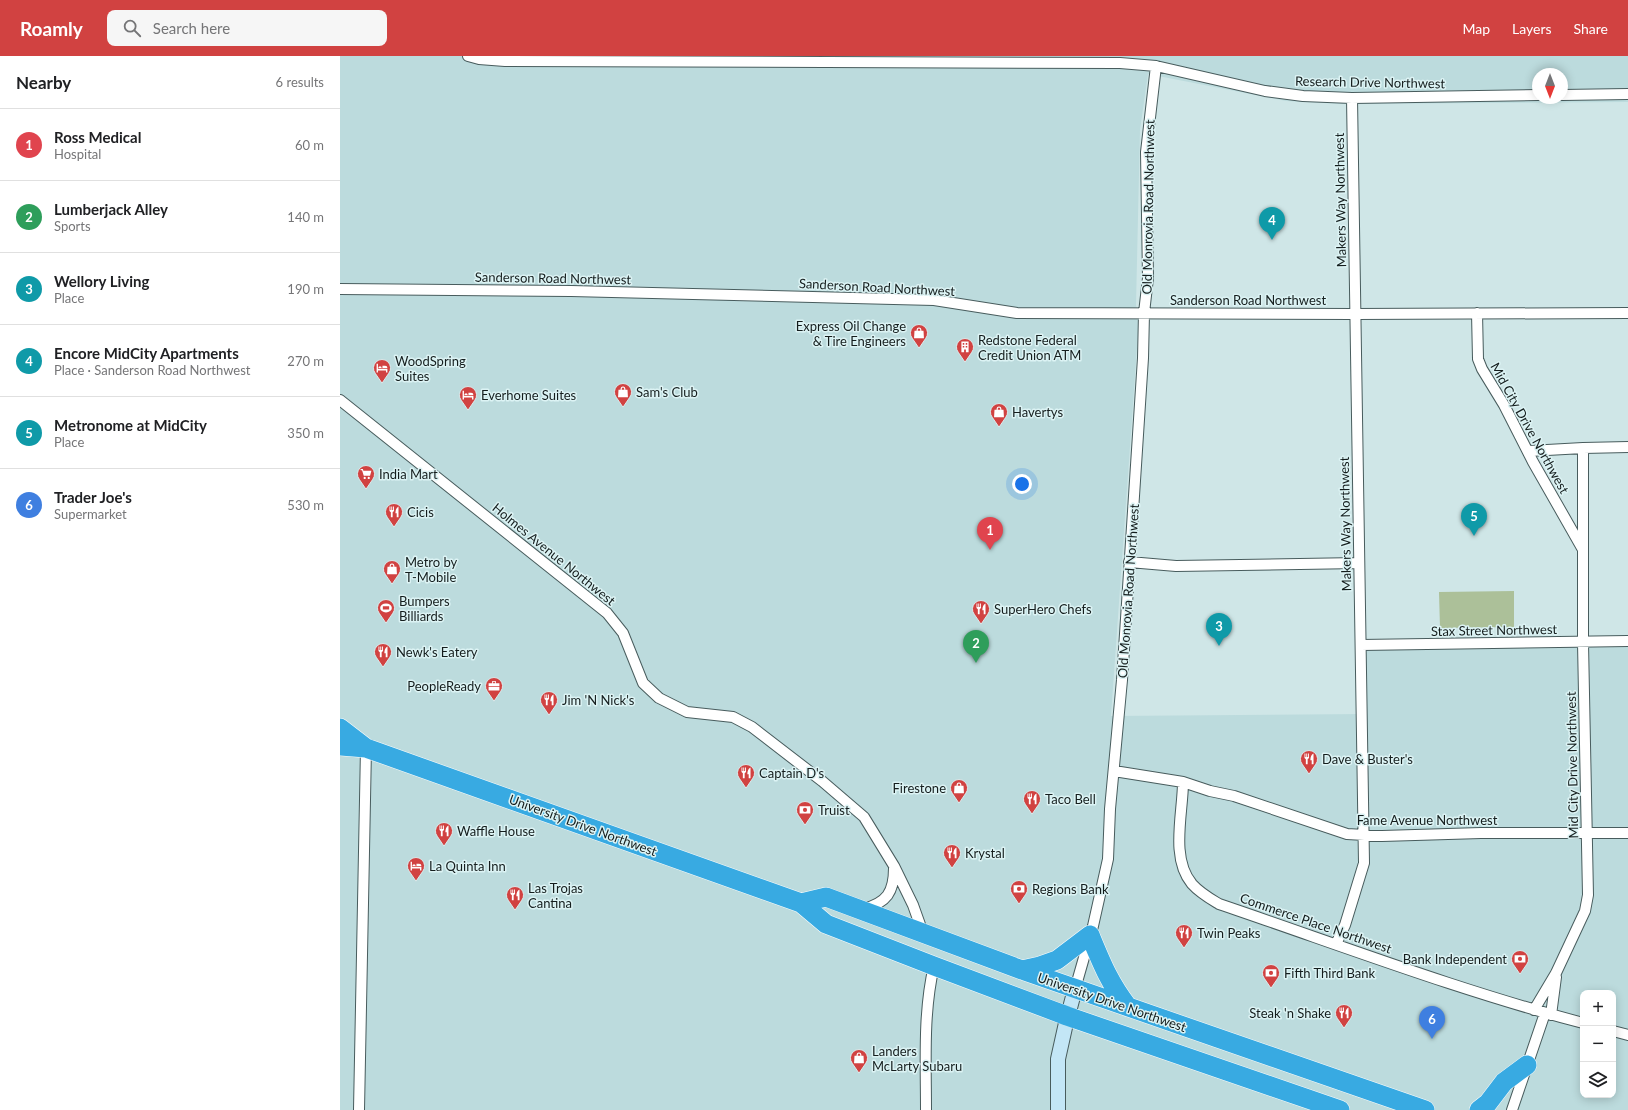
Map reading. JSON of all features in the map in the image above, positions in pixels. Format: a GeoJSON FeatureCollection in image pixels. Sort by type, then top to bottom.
{"type":"FeatureCollection","features":[{"type":"Feature","properties":{"kind":"highway","name":"University Drive Northwest"},"geometry":{"type":"LineString","coordinates":[[340,728],[366,748]]}},
{"type":"Feature","properties":{"kind":"highway","name":"University Drive Northwest"},"geometry":{"type":"LineString","coordinates":[[340,746],[366,748],[801,903],[826,924],[934,966],[1068,1016],[1340,1110]]}},
{"type":"Feature","properties":{"kind":"highway","name":"University Drive Northwest"},"geometry":{"type":"LineString","coordinates":[[801,903],[826,897],[1075,989],[1425,1110]]}},
{"type":"Feature","properties":{"kind":"highway"},"geometry":{"type":"LineString","coordinates":[[1022,970],[1040,966],[1056,960],[1090,935],[1106,974],[1115,990],[1128,1007]]}},
{"type":"Feature","properties":{"kind":"highway"},"geometry":{"type":"LineString","coordinates":[[1479,1110],[1488,1102],[1504,1082],[1527,1065]]}},
{"type":"Feature","properties":{"kind":"street","name":"Research Drive Northwest"},"geometry":{"type":"LineString","coordinates":[[468,56],[479,59],[505,61],[1089,62],[1156,66],[1266,91],[1303,96],[1352,98],[1532,95]]}},
{"type":"Feature","properties":{"kind":"street","name":"Old Monrovia Road Northwest"},"geometry":{"type":"LineString","coordinates":[[1058,1110],[1058,1059],[1108,859],[1110,809],[1122,680],[1143,358],[1144,313],[1148,278],[1146,152],[1156,66]]}},
{"type":"Feature","properties":{"kind":"street"},"geometry":{"type":"LineString","coordinates":[[1568,95],[1628,94]]}},
{"type":"Feature","properties":{"kind":"street","name":"Makers Way Northwest"},"geometry":{"type":"LineString","coordinates":[[1336,944],[1364,863],[1352,98]]}},
{"type":"Feature","properties":{"kind":"street","name":"Sanderson Road Northwest"},"geometry":{"type":"LineString","coordinates":[[340,289],[571,291],[927,300],[1017,313],[1628,313]]}},
{"type":"Feature","properties":{"kind":"street","name":"Mid City Drive Northwest"},"geometry":{"type":"LineString","coordinates":[[1477,313],[1478,359],[1482,369],[1504,405],[1583,550]]}},
{"type":"Feature","properties":{"kind":"street","name":"Holmes Avenue Northwest"},"geometry":{"type":"LineString","coordinates":[[340,400],[608,613],[623,633],[632,658],[644,683],[659,698],[686,712],[733,717],[752,726],[822,781],[864,817],[894,866],[913,905],[923,932]]}},
{"type":"Feature","properties":{"kind":"street"},"geometry":{"type":"LineString","coordinates":[[1529,451],[1628,447]]}},
{"type":"Feature","properties":{"kind":"street","name":"Mid City Drive Northwest"},"geometry":{"type":"LineString","coordinates":[[1534,1010],[1556,973],[1587,902],[1583,642],[1583,448]]}},
{"type":"Feature","properties":{"kind":"street"},"geometry":{"type":"LineString","coordinates":[[1130,562],[1176,566],[1359,563]]}},
{"type":"Feature","properties":{"kind":"street","name":"Stax Street Northwest"},"geometry":{"type":"LineString","coordinates":[[1361,645],[1628,641]]}},
{"type":"Feature","properties":{"kind":"street"},"geometry":{"type":"LineString","coordinates":[[359,1110],[366,748]]}},
{"type":"Feature","properties":{"kind":"street","name":"Fame Avenue Northwest"},"geometry":{"type":"LineString","coordinates":[[1114,771],[1183,782],[1234,796],[1347,834],[1382,836],[1586,832],[1628,833]]}},
{"type":"Feature","properties":{"kind":"street","name":"Commerce Place Northwest"},"geometry":{"type":"LineString","coordinates":[[1183,782],[1179,845],[1182,865],[1191,883],[1205,896],[1219,904],[1457,986],[1534,1010],[1580,1022]]}},
{"type":"Feature","properties":{"kind":"street"},"geometry":{"type":"LineString","coordinates":[[860,910],[879,904],[887,898],[893,887],[894,866]]}},
{"type":"Feature","properties":{"kind":"street"},"geometry":{"type":"LineString","coordinates":[[926,1110],[927,1017],[929,986],[934,966]]}},
{"type":"Feature","properties":{"kind":"street","name":"Mid City Drive Northwest"},"geometry":{"type":"LineString","coordinates":[[1512,1110],[1527,1065],[1548,1014],[1556,973]]}},
{"type":"Feature","properties":{"kind":"street"},"geometry":{"type":"LineString","coordinates":[[1616,1032],[1628,1035]]}},
{"type":"Feature","properties":{"kind":"shaded area"},"geometry":{"type":"Polygon","coordinates":[[[340,56],[1628,56],[1628,102],[1568,102],[1568,68],[1532,68],[1532,103],[1343,104],[1286,101],[1148,74],[1140,130],[1136,305],[1139,319],[1111,716],[1365,714],[1365,648],[1628,645],[1628,1110],[340,1110],[340,56]]]}},
{"type":"Feature","properties":{"kind":"green space"},"geometry":{"type":"Polygon","coordinates":[[[1514,591],[1514,627],[1440,628],[1439,592],[1514,591]]]}},
{"type":"Feature","properties":{"kind":"place","name":"Encore MidCity Apartments"},"geometry":{"type":"Point","coordinates":[1272,240]}},
{"type":"Feature","properties":{"kind":"place","name":"Express Oil Change & Tire Engineers"},"geometry":{"type":"Point","coordinates":[919,348]}},
{"type":"Feature","properties":{"kind":"place","name":"Redstone Federal Credit Union ATM"},"geometry":{"type":"Point","coordinates":[965,362]}},
{"type":"Feature","properties":{"kind":"place","name":"WoodSpring Suites"},"geometry":{"type":"Point","coordinates":[382,383]}},
{"type":"Feature","properties":{"kind":"place","name":"Sam's Club"},"geometry":{"type":"Point","coordinates":[623,407]}},
{"type":"Feature","properties":{"kind":"place","name":"Everhome Suites"},"geometry":{"type":"Point","coordinates":[468,410]}},
{"type":"Feature","properties":{"kind":"place","name":"Havertys"},"geometry":{"type":"Point","coordinates":[999,427]}},
{"type":"Feature","properties":{"kind":"place","name":"India Mart"},"geometry":{"type":"Point","coordinates":[366,489]}},
{"type":"Feature","properties":{"kind":"place","name":"Cicis"},"geometry":{"type":"Point","coordinates":[394,527]}},
{"type":"Feature","properties":{"kind":"place","name":"Metronome at MidCity"},"geometry":{"type":"Point","coordinates":[1474,536]}},
{"type":"Feature","properties":{"kind":"place","name":"Ross Medical"},"geometry":{"type":"Point","coordinates":[990,550]}},
{"type":"Feature","properties":{"kind":"place","name":"Metro by T-Mobile"},"geometry":{"type":"Point","coordinates":[392,584]}},
{"type":"Feature","properties":{"kind":"place","name":"Bumpers Billiards"},"geometry":{"type":"Point","coordinates":[386,623]}},
{"type":"Feature","properties":{"kind":"place","name":"SuperHero Chefs"},"geometry":{"type":"Point","coordinates":[981,624]}},
{"type":"Feature","properties":{"kind":"place","name":"Wellory Living"},"geometry":{"type":"Point","coordinates":[1219,646]}},
{"type":"Feature","properties":{"kind":"place","name":"Lumberjack Alley"},"geometry":{"type":"Point","coordinates":[976,663]}},
{"type":"Feature","properties":{"kind":"place","name":"Newk's Eatery"},"geometry":{"type":"Point","coordinates":[383,667]}},
{"type":"Feature","properties":{"kind":"place","name":"PeopleReady"},"geometry":{"type":"Point","coordinates":[494,701]}},
{"type":"Feature","properties":{"kind":"place","name":"Jim 'N Nick's"},"geometry":{"type":"Point","coordinates":[549,715]}},
{"type":"Feature","properties":{"kind":"place","name":"Dave & Buster's"},"geometry":{"type":"Point","coordinates":[1309,774]}},
{"type":"Feature","properties":{"kind":"place","name":"Captain D's"},"geometry":{"type":"Point","coordinates":[746,788]}},
{"type":"Feature","properties":{"kind":"place","name":"Firestone"},"geometry":{"type":"Point","coordinates":[959,803]}},
{"type":"Feature","properties":{"kind":"place","name":"Taco Bell"},"geometry":{"type":"Point","coordinates":[1032,814]}},
{"type":"Feature","properties":{"kind":"place","name":"Truist"},"geometry":{"type":"Point","coordinates":[805,825]}},
{"type":"Feature","properties":{"kind":"place","name":"Waffle House"},"geometry":{"type":"Point","coordinates":[444,846]}},
{"type":"Feature","properties":{"kind":"place","name":"Krystal"},"geometry":{"type":"Point","coordinates":[952,868]}},
{"type":"Feature","properties":{"kind":"place","name":"La Quinta Inn"},"geometry":{"type":"Point","coordinates":[416,881]}},
{"type":"Feature","properties":{"kind":"place","name":"Regions Bank"},"geometry":{"type":"Point","coordinates":[1019,904]}},
{"type":"Feature","properties":{"kind":"place","name":"Las Trojas Cantina"},"geometry":{"type":"Point","coordinates":[515,910]}},
{"type":"Feature","properties":{"kind":"place","name":"Twin Peaks"},"geometry":{"type":"Point","coordinates":[1184,948]}},
{"type":"Feature","properties":{"kind":"place","name":"Bank Independent"},"geometry":{"type":"Point","coordinates":[1520,974]}},
{"type":"Feature","properties":{"kind":"place","name":"Fifth Third Bank"},"geometry":{"type":"Point","coordinates":[1271,988]}},
{"type":"Feature","properties":{"kind":"place","name":"Steak 'n Shake"},"geometry":{"type":"Point","coordinates":[1344,1028]}},
{"type":"Feature","properties":{"kind":"place","name":"Trader Joe's"},"geometry":{"type":"Point","coordinates":[1432,1039]}},
{"type":"Feature","properties":{"kind":"place","name":"Landers McLarty Subaru"},"geometry":{"type":"Point","coordinates":[859,1073]}}]}
